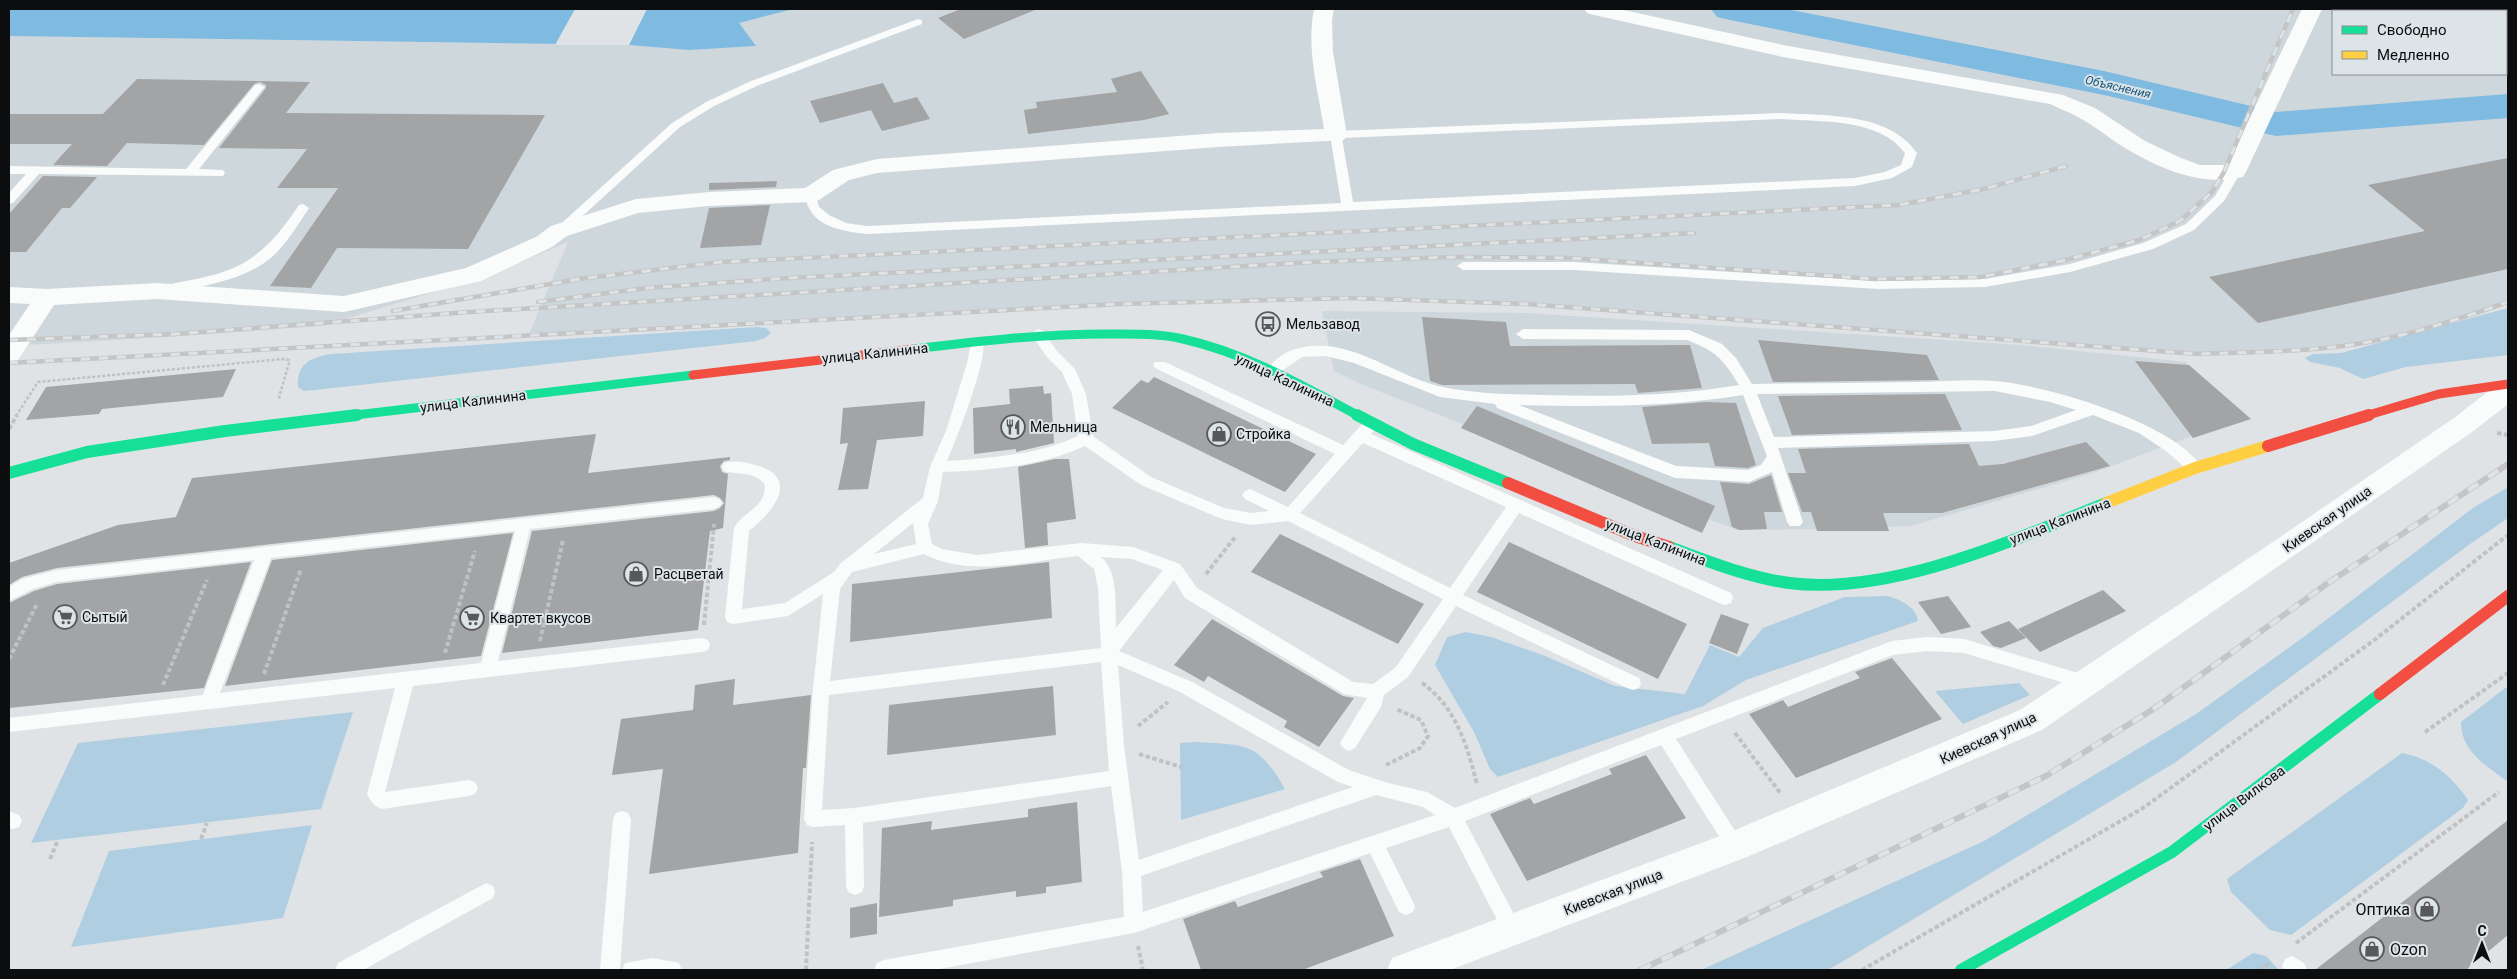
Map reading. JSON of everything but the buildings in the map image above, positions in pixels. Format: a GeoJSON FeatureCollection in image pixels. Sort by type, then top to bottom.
{"type":"FeatureCollection","features":[{"type":"Feature","properties":{"kind":"main road","name":"улица Калинина"},"geometry":{"type":"LineString","coordinates":[[9,473],[87,452],[225,431],[1038,334],[1121,332],[1182,339],[1234,355],[1273,372],[1402,439],[1635,536],[1762,578],[1808,584],[1859,580],[1918,570],[2017,539],[2195,468],[2439,394],[2508,384]]}},
{"type":"Feature","properties":{"kind":"main road","name":"улица Вилкова"},"geometry":{"type":"LineString","coordinates":[[1961,970],[2172,852],[2508,596]]}},
{"type":"Feature","properties":{"kind":"street"},"geometry":{"type":"LineString","coordinates":[[9,295],[47,297],[157,291],[344,304],[473,275],[544,242],[559,231],[620,211],[657,202],[811,195],[825,182],[848,172],[877,166],[1218,140],[1336,135],[1322,39],[1322,16],[1324,9]]}},
{"type":"Feature","properties":{"kind":"street"},"geometry":{"type":"LineString","coordinates":[[1594,9],[1783,51],[2056,99],[2087,113],[2137,146],[2173,163],[2198,172],[2235,172],[2246,153],[2312,9]]}},
{"type":"Feature","properties":{"kind":"street"},"geometry":{"type":"LineString","coordinates":[[9,354],[47,297]]}},
{"type":"Feature","properties":{"kind":"street","name":"Киевская улица"},"geometry":{"type":"LineString","coordinates":[[1405,970],[1735,846],[1927,766],[2031,720],[2088,683],[2463,425],[2508,390]]}},
{"type":"Feature","properties":{"kind":"lane"},"geometry":{"type":"LineString","coordinates":[[559,231],[676,125],[710,104],[755,83],[918,22]]}},
{"type":"Feature","properties":{"kind":"lane"},"geometry":{"type":"LineString","coordinates":[[189,173],[260,87]]}},
{"type":"Feature","properties":{"kind":"lane"},"geometry":{"type":"LineString","coordinates":[[811,195],[813,208],[828,221],[846,229],[867,230],[1348,207],[1855,182],[1888,175],[1906,167],[1911,152],[1899,139],[1867,126],[1828,119],[1782,116],[1336,135],[1348,207]]}},
{"type":"Feature","properties":{"kind":"lane"},"geometry":{"type":"LineString","coordinates":[[9,170],[218,173]]}},
{"type":"Feature","properties":{"kind":"lane"},"geometry":{"type":"LineString","coordinates":[[10,197],[36,170]]}},
{"type":"Feature","properties":{"kind":"lane"},"geometry":{"type":"LineString","coordinates":[[1463,266],[1573,266],[1878,285],[1985,283],[2070,268],[2148,246],[2190,227],[2220,198],[2235,172]]}},
{"type":"Feature","properties":{"kind":"lane"},"geometry":{"type":"LineString","coordinates":[[157,291],[216,280],[255,264],[278,244],[303,208]]}},
{"type":"Feature","properties":{"kind":"lane"},"geometry":{"type":"LineString","coordinates":[[1038,334],[1052,354],[1068,369],[1079,394],[1080,416],[1086,439],[1146,481],[1222,513],[1251,519],[1290,515],[1372,422]]}},
{"type":"Feature","properties":{"kind":"lane"},"geometry":{"type":"LineString","coordinates":[[1523,334],[1688,335],[1717,346],[1731,361],[1748,389],[1772,450],[1795,522]]}},
{"type":"Feature","properties":{"kind":"lane"},"geometry":{"type":"LineString","coordinates":[[925,548],[920,524],[930,501],[937,467],[953,431],[974,363],[977,342]]}},
{"type":"Feature","properties":{"kind":"lane"},"geometry":{"type":"LineString","coordinates":[[1273,372],[1300,352],[1326,351],[1358,358],[1440,392],[1491,399],[1588,402],[1674,399],[1748,389],[1995,386],[2050,397],[2144,429],[2172,447],[2195,468]]}},
{"type":"Feature","properties":{"kind":"lane"},"geometry":{"type":"LineString","coordinates":[[1160,365],[1346,453]]}},
{"type":"Feature","properties":{"kind":"lane"},"geometry":{"type":"LineString","coordinates":[[1491,399],[1675,472],[1749,476],[1766,469],[1772,450]]}},
{"type":"Feature","properties":{"kind":"lane"},"geometry":{"type":"LineString","coordinates":[[1772,450],[1994,436],[2032,431],[2092,410]]}},
{"type":"Feature","properties":{"kind":"lane"},"geometry":{"type":"LineString","coordinates":[[1361,436],[1725,598]]}},
{"type":"Feature","properties":{"kind":"lane"},"geometry":{"type":"LineString","coordinates":[[937,467],[993,464],[1058,452],[1086,439]]}},
{"type":"Feature","properties":{"kind":"lane"},"geometry":{"type":"LineString","coordinates":[[729,467],[760,470],[769,478],[772,490],[768,504],[742,528],[733,617],[769,614],[788,609],[841,573],[930,501]]}},
{"type":"Feature","properties":{"kind":"lane"},"geometry":{"type":"LineString","coordinates":[[1250,495],[1453,597],[1633,683]]}},
{"type":"Feature","properties":{"kind":"lane"},"geometry":{"type":"LineString","coordinates":[[9,595],[28,584],[58,576],[714,503]]}},
{"type":"Feature","properties":{"kind":"lane"},"geometry":{"type":"LineString","coordinates":[[1349,743],[1375,697],[1402,672],[1515,506]]}},
{"type":"Feature","properties":{"kind":"lane"},"geometry":{"type":"LineString","coordinates":[[488,669],[524,524]]}},
{"type":"Feature","properties":{"kind":"lane"},"geometry":{"type":"LineString","coordinates":[[1119,777],[854,816],[813,819],[821,689],[832,587],[841,573],[925,548],[939,555],[957,560],[978,561],[1081,549],[1133,552],[1174,568],[1191,594],[1350,689],[1375,697]]}},
{"type":"Feature","properties":{"kind":"lane"},"geometry":{"type":"LineString","coordinates":[[1081,549],[1101,566],[1106,588],[1115,746],[1130,871],[1134,924]]}},
{"type":"Feature","properties":{"kind":"lane"},"geometry":{"type":"LineString","coordinates":[[209,701],[265,553]]}},
{"type":"Feature","properties":{"kind":"lane"},"geometry":{"type":"LineString","coordinates":[[1109,654],[1119,636],[1174,568]]}},
{"type":"Feature","properties":{"kind":"lane"},"geometry":{"type":"LineString","coordinates":[[884,970],[1134,924],[1453,817],[1892,648],[1927,644],[1964,646],[2088,683]]}},
{"type":"Feature","properties":{"kind":"lane"},"geometry":{"type":"LineString","coordinates":[[9,725],[702,645]]}},
{"type":"Feature","properties":{"kind":"lane"},"geometry":{"type":"LineString","coordinates":[[821,689],[1109,654],[1186,687],[1273,734],[1344,776],[1376,787],[1427,800],[1453,817],[1514,930]]}},
{"type":"Feature","properties":{"kind":"lane"},"geometry":{"type":"LineString","coordinates":[[406,679],[376,794],[382,801],[469,788]]}},
{"type":"Feature","properties":{"kind":"lane"},"geometry":{"type":"LineString","coordinates":[[1664,735],[1735,846]]}},
{"type":"Feature","properties":{"kind":"lane"},"geometry":{"type":"LineString","coordinates":[[1130,871],[1376,787]]}},
{"type":"Feature","properties":{"kind":"lane"},"geometry":{"type":"LineString","coordinates":[[854,816],[855,886]]}},
{"type":"Feature","properties":{"kind":"lane"},"geometry":{"type":"LineString","coordinates":[[610,970],[622,819]]}},
{"type":"Feature","properties":{"kind":"lane"},"geometry":{"type":"LineString","coordinates":[[1375,844],[1406,906]]}},
{"type":"Feature","properties":{"kind":"lane"},"geometry":{"type":"LineString","coordinates":[[345,970],[486,892]]}},
{"type":"Feature","properties":{"kind":"lane"},"geometry":{"type":"LineString","coordinates":[[632,970],[653,968],[672,970]]}},
{"type":"Feature","properties":{"kind":"path"},"geometry":{"type":"LineString","coordinates":[[702,645],[713,519]]}},
{"type":"Feature","properties":{"kind":"path"},"geometry":{"type":"LineString","coordinates":[[535,664],[563,540],[567,535]]}},
{"type":"Feature","properties":{"kind":"path"},"geometry":{"type":"LineString","coordinates":[[1862,970],[2143,808],[2373,641],[2508,535]]}},
{"type":"Feature","properties":{"kind":"path"},"geometry":{"type":"LineString","coordinates":[[439,675],[476,546]]}},
{"type":"Feature","properties":{"kind":"path"},"geometry":{"type":"LineString","coordinates":[[256,696],[300,570],[305,563]]}},
{"type":"Feature","properties":{"kind":"path"},"geometry":{"type":"LineString","coordinates":[[154,708],[207,583],[207,578],[204,575]]}},
{"type":"Feature","properties":{"kind":"path"},"geometry":{"type":"LineString","coordinates":[[9,659],[39,599]]}},
{"type":"Feature","properties":{"kind":"path"},"geometry":{"type":"LineString","coordinates":[[1402,672],[1434,689],[1444,700],[1454,718],[1472,765],[1482,806]]}},
{"type":"Feature","properties":{"kind":"path"},"geometry":{"type":"LineString","coordinates":[[2425,732],[2508,673]]}},
{"type":"Feature","properties":{"kind":"path"},"geometry":{"type":"LineString","coordinates":[[1115,746],[1186,687]]}},
{"type":"Feature","properties":{"kind":"path"},"geometry":{"type":"LineString","coordinates":[[1344,776],[1391,764],[1420,748],[1428,736],[1426,725],[1417,716],[1375,697]]}},
{"type":"Feature","properties":{"kind":"path"},"geometry":{"type":"LineString","coordinates":[[1722,714],[1778,793],[1785,795]]}},
{"type":"Feature","properties":{"kind":"path"},"geometry":{"type":"LineString","coordinates":[[1115,746],[1181,767]]}},
{"type":"Feature","properties":{"kind":"path"},"geometry":{"type":"LineString","coordinates":[[2295,944],[2499,792]]}},
{"type":"Feature","properties":{"kind":"path"},"geometry":{"type":"LineString","coordinates":[[806,970],[813,819]]}},
{"type":"Feature","properties":{"kind":"path"},"geometry":{"type":"LineString","coordinates":[[201,839],[207,822]]}},
{"type":"Feature","properties":{"kind":"path"},"geometry":{"type":"LineString","coordinates":[[50,859],[58,840]]}},
{"type":"Feature","properties":{"kind":"path"},"geometry":{"type":"LineString","coordinates":[[2259,970],[2273,960]]}},
{"type":"Feature","properties":{"kind":"shaded area"},"geometry":{"type":"Polygon","coordinates":[[[793,9],[2508,9],[2508,302],[2444,324],[2368,342],[2289,351],[2198,354],[1526,304],[1351,298],[1120,304],[529,334],[568,242],[487,276],[322,326],[9,346],[9,36],[629,45],[689,50],[755,46],[738,23],[793,9]]]}},
{"type":"Feature","properties":{"kind":"shaded area"},"geometry":{"type":"Polygon","coordinates":[[[2508,308],[2508,355],[2406,367],[2363,379],[2340,368],[2310,362],[2305,358],[2313,354],[2341,353],[2508,308]]]}},
{"type":"Feature","properties":{"kind":"shaded area"},"geometry":{"type":"Polygon","coordinates":[[[1322,311],[1526,313],[2021,345],[2186,362],[2232,421],[2096,472],[1911,526],[1739,530],[1693,514],[1363,385],[1334,371],[1322,311]]]}},
{"type":"Feature","properties":{"kind":"shaded area"},"geometry":{"type":"Polygon","coordinates":[[[757,327],[766,328],[771,333],[765,338],[756,341],[315,390],[304,391],[298,387],[298,379],[302,367],[306,363],[317,357],[331,354],[757,327]]]}},
{"type":"Feature","properties":{"kind":"shaded area"},"geometry":{"type":"Polygon","coordinates":[[[2508,487],[2508,518],[2470,544],[2176,762],[1826,970],[1701,970],[1984,841],[2196,714],[2305,636],[2473,508],[2508,487]]]}},
{"type":"Feature","properties":{"kind":"shaded area"},"geometry":{"type":"Polygon","coordinates":[[[1888,596],[1911,608],[1918,621],[1746,680],[1703,706],[1498,777],[1490,769],[1474,732],[1435,665],[1447,637],[1466,632],[1491,637],[1545,656],[1615,686],[1685,694],[1710,645],[1739,657],[1763,628],[1845,597],[1888,596]]]}},
{"type":"Feature","properties":{"kind":"shaded area"},"geometry":{"type":"Polygon","coordinates":[[[2019,683],[2030,695],[1963,724],[1935,691],[2019,683]]]}},
{"type":"Feature","properties":{"kind":"shaded area"},"geometry":{"type":"Polygon","coordinates":[[[2508,686],[2508,782],[2483,763],[2470,750],[2465,742],[2461,722],[2508,686]]]}},
{"type":"Feature","properties":{"kind":"shaded area"},"geometry":{"type":"Polygon","coordinates":[[[353,712],[321,809],[31,843],[78,743],[353,712]]]}},
{"type":"Feature","properties":{"kind":"shaded area"},"geometry":{"type":"Polygon","coordinates":[[[1180,743],[1228,744],[1250,749],[1267,762],[1285,789],[1181,820],[1180,743]]]}},
{"type":"Feature","properties":{"kind":"shaded area"},"geometry":{"type":"Polygon","coordinates":[[[2402,753],[2422,759],[2440,769],[2455,783],[2468,800],[2463,808],[2291,935],[2270,930],[2231,892],[2227,879],[2402,753]]]}},
{"type":"Feature","properties":{"kind":"shaded area"},"geometry":{"type":"Polygon","coordinates":[[[312,825],[283,918],[71,947],[109,851],[312,825]]]}},
{"type":"Feature","properties":{"kind":"shaded area"},"geometry":{"type":"Polygon","coordinates":[[[2253,953],[2266,956],[2279,970],[2226,970],[2253,953]]]}},
{"type":"Feature","properties":{"kind":"water"},"geometry":{"type":"Polygon","coordinates":[[[9,9],[793,9],[739,23],[756,46],[689,50],[629,45],[9,36],[9,9]]]}},
{"type":"Feature","properties":{"kind":"pier"},"geometry":{"type":"Polygon","coordinates":[[[575,9],[647,9],[629,45],[555,45],[575,9]]]}},
{"type":"Feature","properties":{"kind":"waterway","name":"Объяснения"},"geometry":{"type":"LineString","coordinates":[[1730,9],[2104,83],[2276,124],[2508,106]]}},
{"type":"Feature","properties":{"kind":"railway"},"geometry":{"type":"LineString","coordinates":[[9,340],[175,334],[469,312],[1314,262],[1455,257],[1570,258],[1875,279],[1980,277],[2062,261],[2139,240],[2180,221],[2212,192],[2224,172],[2293,9]]}},
{"type":"Feature","properties":{"kind":"railway"},"geometry":{"type":"LineString","coordinates":[[393,311],[579,279],[721,262],[1899,205],[1984,189],[2066,166]]}},
{"type":"Feature","properties":{"kind":"railway"},"geometry":{"type":"LineString","coordinates":[[538,302],[647,288],[788,278],[1694,233]]}},
{"type":"Feature","properties":{"kind":"railway"},"geometry":{"type":"LineString","coordinates":[[9,363],[1120,304],[1351,298],[1526,304],[2198,354],[2305,350],[2369,342],[2422,330],[2508,302]]}},
{"type":"Feature","properties":{"kind":"railway"},"geometry":{"type":"LineString","coordinates":[[1640,970],[2046,776],[2155,708],[2328,583],[2508,464]]}},
{"type":"Feature","properties":{"kind":"traffic: fast"},"geometry":{"type":"LineString","coordinates":[[914,349],[988,340],[1086,334],[1138,334],[1183,339],[1240,357],[1294,382],[1400,438],[1508,483]]}},
{"type":"Feature","properties":{"kind":"traffic: fast"},"geometry":{"type":"LineString","coordinates":[[9,473],[87,452],[225,431],[693,375]]}},
{"type":"Feature","properties":{"kind":"traffic: fast"},"geometry":{"type":"LineString","coordinates":[[1669,547],[1737,571],[1772,580],[1808,584],[1846,583],[1922,569],[1960,558],[2106,503]]}},
{"type":"Feature","properties":{"kind":"traffic: fast"},"geometry":{"type":"LineString","coordinates":[[1961,970],[2172,852],[2380,694]]}},
{"type":"Feature","properties":{"kind":"traffic: slow"},"geometry":{"type":"LineString","coordinates":[[2106,503],[2195,468],[2268,446]]}},
{"type":"Feature","properties":{"kind":"traffic: jam"},"geometry":{"type":"LineString","coordinates":[[693,375],[914,349]]}},
{"type":"Feature","properties":{"kind":"traffic: jam"},"geometry":{"type":"LineString","coordinates":[[2268,446],[2439,394],[2508,384]]}},
{"type":"Feature","properties":{"kind":"traffic: jam"},"geometry":{"type":"LineString","coordinates":[[1508,483],[1635,536],[1669,547]]}},
{"type":"Feature","properties":{"kind":"traffic: jam"},"geometry":{"type":"LineString","coordinates":[[2380,694],[2508,596]]}},
{"type":"Feature","properties":{"kind":"place","name":"Мельзавод"},"geometry":{"type":"Point","coordinates":[1268,324]}},
{"type":"Feature","properties":{"kind":"place","name":"Мельница"},"geometry":{"type":"Point","coordinates":[1013,427]}},
{"type":"Feature","properties":{"kind":"place","name":"Стройка"},"geometry":{"type":"Point","coordinates":[1219,434]}},
{"type":"Feature","properties":{"kind":"place","name":"Расцветай"},"geometry":{"type":"Point","coordinates":[636,574]}},
{"type":"Feature","properties":{"kind":"place","name":"Сытый"},"geometry":{"type":"Point","coordinates":[65,617]}},
{"type":"Feature","properties":{"kind":"place","name":"Квартет вкусов"},"geometry":{"type":"Point","coordinates":[472,618]}},
{"type":"Feature","properties":{"kind":"place","name":"Оптика"},"geometry":{"type":"Point","coordinates":[2427,909]}},
{"type":"Feature","properties":{"kind":"place","name":"Ozon"},"geometry":{"type":"Point","coordinates":[2372,949]}}]}
